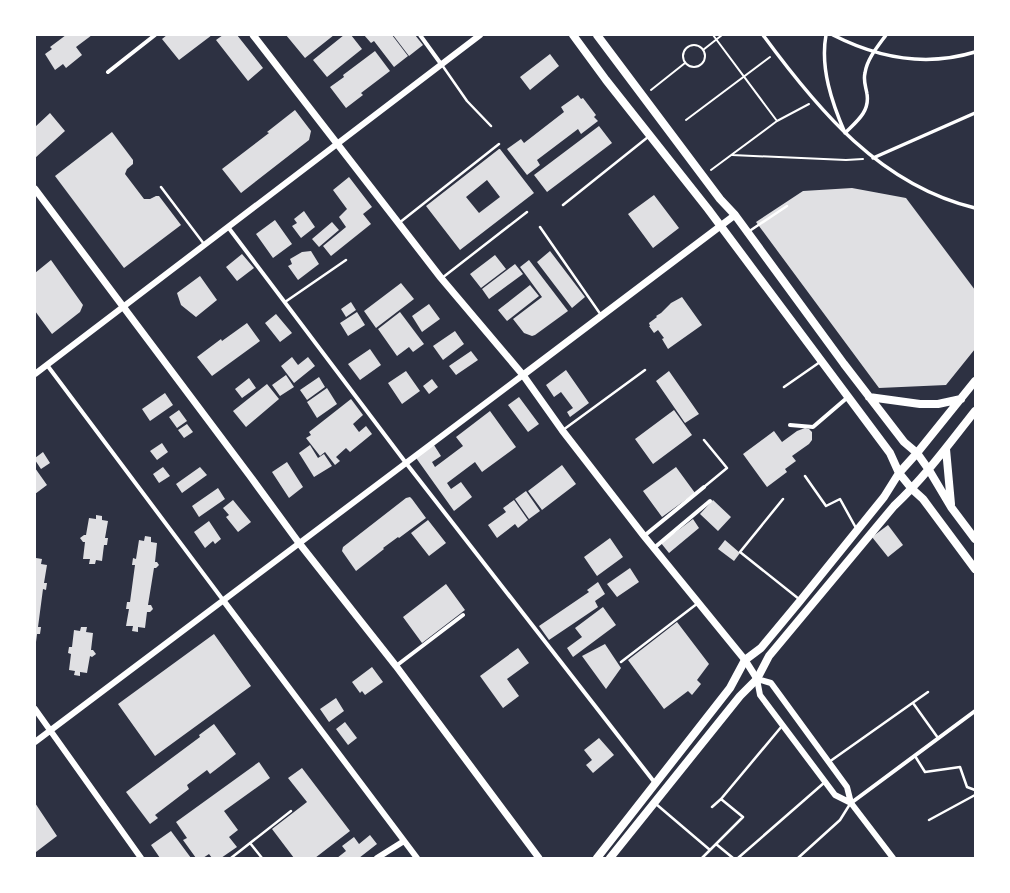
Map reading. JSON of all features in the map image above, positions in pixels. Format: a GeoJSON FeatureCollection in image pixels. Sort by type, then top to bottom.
{"type":"FeatureCollection","features":[{"type":"Feature","properties":{"kind":"main road"},"geometry":{"type":"LineString","coordinates":[[253,35],[441,278],[523,375],[562,430],[644,536],[745,660],[757,679]]}},
{"type":"Feature","properties":{"kind":"main road"},"geometry":{"type":"LineString","coordinates":[[573,35],[720,226],[890,453],[899,473],[912,489],[923,499],[975,569]]}},
{"type":"Feature","properties":{"kind":"main road"},"geometry":{"type":"LineString","coordinates":[[597,35],[720,199],[735,215],[869,397],[904,442],[917,453],[930,470],[951,507],[975,539]]}},
{"type":"Feature","properties":{"kind":"main road"},"geometry":{"type":"LineString","coordinates":[[35,189],[250,476],[299,544],[396,666],[539,858]]}},
{"type":"Feature","properties":{"kind":"main road"},"geometry":{"type":"LineString","coordinates":[[523,375],[735,215]]}},
{"type":"Feature","properties":{"kind":"main road"},"geometry":{"type":"LineString","coordinates":[[597,858],[730,688],[745,660],[761,648],[800,601],[884,496],[899,473],[975,382]]}},
{"type":"Feature","properties":{"kind":"main road"},"geometry":{"type":"LineString","coordinates":[[869,397],[920,404],[938,404],[961,399]]}},
{"type":"Feature","properties":{"kind":"main road"},"geometry":{"type":"LineString","coordinates":[[610,858],[740,696],[757,679],[769,656],[894,506],[930,470],[975,412]]}},
{"type":"Feature","properties":{"kind":"main road"},"geometry":{"type":"LineString","coordinates":[[946,449],[951,507]]}},
{"type":"Feature","properties":{"kind":"main road"},"geometry":{"type":"LineString","coordinates":[[655,784],[662,793]]}},
{"type":"Feature","properties":{"kind":"street"},"geometry":{"type":"LineString","coordinates":[[108,72],[155,35]]}},
{"type":"Feature","properties":{"kind":"street"},"geometry":{"type":"LineString","coordinates":[[420,35],[441,64]]}},
{"type":"Feature","properties":{"kind":"street"},"geometry":{"type":"LineString","coordinates":[[35,374],[480,35]]}},
{"type":"Feature","properties":{"kind":"street"},"geometry":{"type":"LineString","coordinates":[[763,35],[814,101],[872,158],[892,172],[917,186],[946,200],[975,208]]}},
{"type":"Feature","properties":{"kind":"street"},"geometry":{"type":"LineString","coordinates":[[826,35],[824,49],[826,74],[834,104],[845,133]]}},
{"type":"Feature","properties":{"kind":"street"},"geometry":{"type":"LineString","coordinates":[[833,35],[849,43],[874,52],[904,59],[926,60],[947,58],[975,52]]}},
{"type":"Feature","properties":{"kind":"street"},"geometry":{"type":"LineString","coordinates":[[845,133],[860,118],[866,108],[868,97],[865,86],[865,72],[874,52],[886,35]]}},
{"type":"Feature","properties":{"kind":"street"},"geometry":{"type":"LineString","coordinates":[[872,158],[975,113]]}},
{"type":"Feature","properties":{"kind":"street"},"geometry":{"type":"LineString","coordinates":[[228,227],[406,463],[655,784]]}},
{"type":"Feature","properties":{"kind":"street"},"geometry":{"type":"LineString","coordinates":[[46,365],[417,858]]}},
{"type":"Feature","properties":{"kind":"street"},"geometry":{"type":"LineString","coordinates":[[35,742],[523,375]]}},
{"type":"Feature","properties":{"kind":"street"},"geometry":{"type":"LineString","coordinates":[[790,425],[813,427],[848,397]]}},
{"type":"Feature","properties":{"kind":"street"},"geometry":{"type":"LineString","coordinates":[[644,536],[704,487]]}},
{"type":"Feature","properties":{"kind":"street"},"geometry":{"type":"LineString","coordinates":[[654,548],[710,501]]}},
{"type":"Feature","properties":{"kind":"street"},"geometry":{"type":"LineString","coordinates":[[396,666],[463,615]]}},
{"type":"Feature","properties":{"kind":"street"},"geometry":{"type":"LineString","coordinates":[[851,803],[835,795],[760,696],[757,679],[771,683],[847,787],[851,803],[893,858]]}},
{"type":"Feature","properties":{"kind":"street"},"geometry":{"type":"LineString","coordinates":[[35,709],[142,858]]}},
{"type":"Feature","properties":{"kind":"street"},"geometry":{"type":"LineString","coordinates":[[851,803],[975,711]]}},
{"type":"Feature","properties":{"kind":"street"},"geometry":{"type":"LineString","coordinates":[[377,858],[404,841]]}},
{"type":"Feature","properties":{"kind":"lane"},"geometry":{"type":"LineString","coordinates":[[441,64],[467,101],[491,126]]}},
{"type":"Feature","properties":{"kind":"lane"},"geometry":{"type":"LineString","coordinates":[[563,205],[650,136]]}},
{"type":"Feature","properties":{"kind":"lane"},"geometry":{"type":"LineString","coordinates":[[399,223],[499,144]]}},
{"type":"Feature","properties":{"kind":"lane"},"geometry":{"type":"LineString","coordinates":[[161,187],[204,244]]}},
{"type":"Feature","properties":{"kind":"lane"},"geometry":{"type":"LineString","coordinates":[[748,233],[787,206]]}},
{"type":"Feature","properties":{"kind":"lane"},"geometry":{"type":"LineString","coordinates":[[441,278],[527,212]]}},
{"type":"Feature","properties":{"kind":"lane"},"geometry":{"type":"LineString","coordinates":[[540,227],[601,316]]}},
{"type":"Feature","properties":{"kind":"lane"},"geometry":{"type":"LineString","coordinates":[[285,302],[346,260]]}},
{"type":"Feature","properties":{"kind":"lane"},"geometry":{"type":"LineString","coordinates":[[784,387],[821,361]]}},
{"type":"Feature","properties":{"kind":"lane"},"geometry":{"type":"LineString","coordinates":[[562,430],[645,370]]}},
{"type":"Feature","properties":{"kind":"lane"},"geometry":{"type":"LineString","coordinates":[[704,440],[727,468],[704,487]]}},
{"type":"Feature","properties":{"kind":"lane"},"geometry":{"type":"LineString","coordinates":[[805,476],[826,506],[840,500],[857,530]]}},
{"type":"Feature","properties":{"kind":"lane"},"geometry":{"type":"LineString","coordinates":[[783,499],[740,552],[800,601]]}},
{"type":"Feature","properties":{"kind":"lane"},"geometry":{"type":"LineString","coordinates":[[621,662],[698,603]]}},
{"type":"Feature","properties":{"kind":"lane"},"geometry":{"type":"LineString","coordinates":[[829,762],[928,692]]}},
{"type":"Feature","properties":{"kind":"lane"},"geometry":{"type":"LineString","coordinates":[[913,703],[938,738]]}},
{"type":"Feature","properties":{"kind":"lane"},"geometry":{"type":"LineString","coordinates":[[712,807],[783,725]]}},
{"type":"Feature","properties":{"kind":"lane"},"geometry":{"type":"LineString","coordinates":[[915,756],[925,772],[960,767],[967,788],[975,790]]}},
{"type":"Feature","properties":{"kind":"lane"},"geometry":{"type":"LineString","coordinates":[[738,858],[825,781]]}},
{"type":"Feature","properties":{"kind":"lane"},"geometry":{"type":"LineString","coordinates":[[929,820],[975,795]]}},
{"type":"Feature","properties":{"kind":"lane"},"geometry":{"type":"LineString","coordinates":[[702,858],[744,817],[720,799]]}},
{"type":"Feature","properties":{"kind":"lane"},"geometry":{"type":"LineString","coordinates":[[654,802],[710,850]]}},
{"type":"Feature","properties":{"kind":"lane"},"geometry":{"type":"LineString","coordinates":[[798,858],[840,820],[851,803]]}},
{"type":"Feature","properties":{"kind":"lane"},"geometry":{"type":"LineString","coordinates":[[230,858],[291,811]]}},
{"type":"Feature","properties":{"kind":"lane"},"geometry":{"type":"LineString","coordinates":[[250,843],[262,858]]}},
{"type":"Feature","properties":{"kind":"lane"},"geometry":{"type":"LineString","coordinates":[[716,844],[733,858]]}},
{"type":"Feature","properties":{"kind":"path"},"geometry":{"type":"LineString","coordinates":[[713,35],[777,122]]}},
{"type":"Feature","properties":{"kind":"path"},"geometry":{"type":"LineString","coordinates":[[703,50],[722,35]]}},
{"type":"Feature","properties":{"kind":"path"},"geometry":{"type":"LineString","coordinates":[[696,45],[703,50],[705,58],[701,65],[693,67],[685,63],[683,55],[687,48],[696,45]]}},
{"type":"Feature","properties":{"kind":"path"},"geometry":{"type":"LineString","coordinates":[[686,120],[776,52]]}},
{"type":"Feature","properties":{"kind":"path"},"geometry":{"type":"LineString","coordinates":[[651,90],[685,63]]}},
{"type":"Feature","properties":{"kind":"path"},"geometry":{"type":"LineString","coordinates":[[711,170],[777,122],[814,101]]}},
{"type":"Feature","properties":{"kind":"path"},"geometry":{"type":"LineString","coordinates":[[732,155],[846,160],[872,158]]}},
{"type":"Feature","properties":{"kind":"building"},"geometry":{"type":"Polygon","coordinates":[[[66,35],[92,35],[76,47],[82,55],[66,68],[63,64],[55,70],[45,54],[52,49],[50,47],[66,35]]]}},
{"type":"Feature","properties":{"kind":"building"},"geometry":{"type":"Polygon","coordinates":[[[167,35],[212,35],[179,60],[162,39],[167,35]]]}},
{"type":"Feature","properties":{"kind":"building"},"geometry":{"type":"Polygon","coordinates":[[[223,35],[237,35],[263,68],[248,81],[216,40],[223,35]]]}},
{"type":"Feature","properties":{"kind":"building"},"geometry":{"type":"Polygon","coordinates":[[[286,35],[334,35],[305,58],[286,35]]]}},
{"type":"Feature","properties":{"kind":"building"},"geometry":{"type":"Polygon","coordinates":[[[344,35],[351,35],[362,49],[327,77],[313,60],[344,35]]]}},
{"type":"Feature","properties":{"kind":"building"},"geometry":{"type":"Polygon","coordinates":[[[364,35],[392,35],[408,56],[394,67],[374,41],[371,43],[364,35]]]}},
{"type":"Feature","properties":{"kind":"building"},"geometry":{"type":"Polygon","coordinates":[[[393,35],[415,35],[423,45],[409,56],[393,35]]]}},
{"type":"Feature","properties":{"kind":"building"},"geometry":{"type":"Polygon","coordinates":[[[375,51],[390,71],[361,93],[363,95],[346,108],[330,87],[344,77],[343,75],[375,51]]]}},
{"type":"Feature","properties":{"kind":"building"},"geometry":{"type":"Polygon","coordinates":[[[550,54],[559,66],[530,90],[520,77],[550,54]]]}},
{"type":"Feature","properties":{"kind":"building"},"geometry":{"type":"Polygon","coordinates":[[[578,95],[581,99],[583,98],[596,115],[594,117],[598,121],[581,134],[578,129],[537,160],[540,165],[527,175],[507,149],[521,139],[524,143],[564,112],[561,107],[578,95]]]}},
{"type":"Feature","properties":{"kind":"building"},"geometry":{"type":"Polygon","coordinates":[[[295,110],[311,131],[309,140],[241,193],[222,169],[269,133],[267,132],[295,110]]]}},
{"type":"Feature","properties":{"kind":"building"},"geometry":{"type":"Polygon","coordinates":[[[50,113],[65,131],[35,158],[35,127],[50,113]]]}},
{"type":"Feature","properties":{"kind":"building"},"geometry":{"type":"Polygon","coordinates":[[[599,126],[612,143],[547,192],[534,175],[599,126]]]}},
{"type":"Feature","properties":{"kind":"building"},"geometry":{"type":"Polygon","coordinates":[[[112,132],[133,160],[133,164],[127,169],[125,174],[144,199],[159,196],[181,225],[124,268],[55,176],[112,132]]]}},
{"type":"Feature","properties":{"kind":"building"},"geometry":{"type":"Polygon","coordinates":[[[499,149],[534,193],[460,250],[426,206],[499,149]],[[487,180],[466,197],[479,213],[500,197],[487,180]]]}},
{"type":"Feature","properties":{"kind":"building"},"geometry":{"type":"Polygon","coordinates":[[[349,177],[372,207],[363,214],[371,224],[331,256],[323,246],[346,227],[339,217],[347,209],[333,190],[349,177]]]}},
{"type":"Feature","properties":{"kind":"building"},"geometry":{"type":"Polygon","coordinates":[[[852,188],[906,198],[975,290],[975,349],[946,385],[879,388],[756,222],[803,191],[852,188]]]}},
{"type":"Feature","properties":{"kind":"building"},"geometry":{"type":"Polygon","coordinates":[[[654,195],[679,228],[653,248],[628,214],[654,195]]]}},
{"type":"Feature","properties":{"kind":"building"},"geometry":{"type":"Polygon","coordinates":[[[304,211],[315,227],[301,238],[292,226],[297,223],[294,219],[304,211]]]}},
{"type":"Feature","properties":{"kind":"building"},"geometry":{"type":"Polygon","coordinates":[[[275,220],[292,244],[273,258],[256,234],[275,220]]]}},
{"type":"Feature","properties":{"kind":"building"},"geometry":{"type":"Polygon","coordinates":[[[332,222],[339,230],[319,247],[312,239],[332,222]]]}},
{"type":"Feature","properties":{"kind":"building"},"geometry":{"type":"Polygon","coordinates":[[[311,251],[319,264],[298,280],[288,266],[292,264],[290,259],[302,252],[311,251]]]}},
{"type":"Feature","properties":{"kind":"building"},"geometry":{"type":"Polygon","coordinates":[[[550,251],[585,297],[572,308],[537,262],[550,251]]]}},
{"type":"Feature","properties":{"kind":"building"},"geometry":{"type":"Polygon","coordinates":[[[242,254],[254,268],[237,281],[226,267],[242,254]]]}},
{"type":"Feature","properties":{"kind":"building"},"geometry":{"type":"Polygon","coordinates":[[[495,255],[506,269],[481,288],[470,274],[495,255]]]}},
{"type":"Feature","properties":{"kind":"building"},"geometry":{"type":"Polygon","coordinates":[[[51,260],[83,305],[80,312],[52,334],[35,311],[35,273],[51,260]]]}},
{"type":"Feature","properties":{"kind":"building"},"geometry":{"type":"Polygon","coordinates":[[[529,260],[568,311],[532,336],[524,333],[513,319],[542,297],[520,267],[529,260]]]}},
{"type":"Feature","properties":{"kind":"building"},"geometry":{"type":"Polygon","coordinates":[[[515,264],[523,274],[489,299],[482,289],[515,264]]]}},
{"type":"Feature","properties":{"kind":"building"},"geometry":{"type":"Polygon","coordinates":[[[200,276],[217,300],[196,317],[181,305],[177,293],[200,276]]]}},
{"type":"Feature","properties":{"kind":"building"},"geometry":{"type":"Polygon","coordinates":[[[401,283],[414,299],[376,328],[364,311],[401,283]]]}},
{"type":"Feature","properties":{"kind":"building"},"geometry":{"type":"Polygon","coordinates":[[[530,285],[539,296],[507,321],[498,310],[530,285]]]}},
{"type":"Feature","properties":{"kind":"building"},"geometry":{"type":"Polygon","coordinates":[[[682,297],[702,325],[668,349],[662,339],[664,338],[658,330],[654,333],[649,326],[649,323],[671,303],[682,297]]]}},
{"type":"Feature","properties":{"kind":"building"},"geometry":{"type":"Polygon","coordinates":[[[351,302],[356,310],[346,317],[341,309],[351,302]]]}},
{"type":"Feature","properties":{"kind":"building"},"geometry":{"type":"Polygon","coordinates":[[[429,304],[440,319],[422,332],[412,316],[429,304]]]}},
{"type":"Feature","properties":{"kind":"building"},"geometry":{"type":"Polygon","coordinates":[[[357,312],[365,325],[348,336],[340,323],[357,312]]]}},
{"type":"Feature","properties":{"kind":"building"},"geometry":{"type":"Polygon","coordinates":[[[400,312],[424,344],[413,352],[409,347],[397,356],[378,329],[400,312]]]}},
{"type":"Feature","properties":{"kind":"building"},"geometry":{"type":"Polygon","coordinates":[[[276,314],[292,333],[280,342],[265,323],[276,314]]]}},
{"type":"Feature","properties":{"kind":"building"},"geometry":{"type":"Polygon","coordinates":[[[247,323],[260,341],[212,376],[197,357],[221,339],[222,341],[247,323]]]}},
{"type":"Feature","properties":{"kind":"building"},"geometry":{"type":"Polygon","coordinates":[[[455,331],[464,344],[443,360],[433,346],[455,331]]]}},
{"type":"Feature","properties":{"kind":"building"},"geometry":{"type":"Polygon","coordinates":[[[370,349],[381,365],[360,380],[348,364],[370,349]]]}},
{"type":"Feature","properties":{"kind":"building"},"geometry":{"type":"Polygon","coordinates":[[[471,351],[478,360],[456,375],[449,366],[471,351]]]}},
{"type":"Feature","properties":{"kind":"building"},"geometry":{"type":"Polygon","coordinates":[[[292,357],[298,365],[308,357],[315,366],[294,383],[281,366],[292,357]]]}},
{"type":"Feature","properties":{"kind":"building"},"geometry":{"type":"Polygon","coordinates":[[[566,370],[589,403],[570,417],[567,412],[573,408],[561,392],[554,397],[546,385],[566,370]]]}},
{"type":"Feature","properties":{"kind":"building"},"geometry":{"type":"Polygon","coordinates":[[[406,371],[420,391],[402,404],[388,383],[406,371]]]}},
{"type":"Feature","properties":{"kind":"building"},"geometry":{"type":"Polygon","coordinates":[[[669,371],[699,414],[685,423],[656,381],[669,371]]]}},
{"type":"Feature","properties":{"kind":"building"},"geometry":{"type":"Polygon","coordinates":[[[286,375],[294,387],[280,396],[272,385],[286,375]]]}},
{"type":"Feature","properties":{"kind":"building"},"geometry":{"type":"Polygon","coordinates":[[[319,377],[325,387],[307,400],[300,390],[319,377]]]}},
{"type":"Feature","properties":{"kind":"building"},"geometry":{"type":"Polygon","coordinates":[[[249,378],[256,388],[242,398],[235,389],[249,378]]]}},
{"type":"Feature","properties":{"kind":"building"},"geometry":{"type":"Polygon","coordinates":[[[432,379],[438,387],[429,394],[423,386],[432,379]]]}},
{"type":"Feature","properties":{"kind":"building"},"geometry":{"type":"Polygon","coordinates":[[[267,384],[279,399],[246,427],[233,411],[267,384]]]}},
{"type":"Feature","properties":{"kind":"building"},"geometry":{"type":"Polygon","coordinates":[[[327,388],[337,404],[317,418],[307,402],[327,388]]]}},
{"type":"Feature","properties":{"kind":"building"},"geometry":{"type":"Polygon","coordinates":[[[165,393],[173,405],[150,421],[142,409],[165,393]]]}},
{"type":"Feature","properties":{"kind":"building"},"geometry":{"type":"Polygon","coordinates":[[[519,397],[539,424],[528,432],[508,405],[519,397]]]}},
{"type":"Feature","properties":{"kind":"building"},"geometry":{"type":"Polygon","coordinates":[[[351,399],[363,415],[353,424],[359,432],[366,426],[372,434],[350,452],[346,448],[336,457],[340,461],[335,465],[325,452],[320,456],[306,438],[311,435],[309,432],[351,399]]]}},
{"type":"Feature","properties":{"kind":"building"},"geometry":{"type":"Polygon","coordinates":[[[179,410],[187,421],[177,428],[169,417],[179,410]]]}},
{"type":"Feature","properties":{"kind":"building"},"geometry":{"type":"Polygon","coordinates":[[[674,410],[692,435],[653,464],[635,439],[674,410]]]}},
{"type":"Feature","properties":{"kind":"building"},"geometry":{"type":"Polygon","coordinates":[[[490,411],[516,447],[482,472],[475,462],[447,483],[451,489],[461,482],[472,497],[454,511],[414,455],[432,442],[441,456],[432,462],[435,467],[463,446],[456,437],[490,411]]]}},
{"type":"Feature","properties":{"kind":"building"},"geometry":{"type":"Polygon","coordinates":[[[187,424],[193,432],[184,438],[178,430],[187,424]]]}},
{"type":"Feature","properties":{"kind":"building"},"geometry":{"type":"Polygon","coordinates":[[[805,428],[812,432],[812,440],[809,444],[792,456],[796,461],[785,469],[787,472],[767,487],[743,454],[774,431],[782,442],[797,431],[805,428]]]}},
{"type":"Feature","properties":{"kind":"building"},"geometry":{"type":"Polygon","coordinates":[[[162,443],[168,452],[157,460],[150,451],[162,443]]]}},
{"type":"Feature","properties":{"kind":"building"},"geometry":{"type":"Polygon","coordinates":[[[310,445],[318,458],[324,454],[332,466],[314,477],[299,453],[310,445]]]}},
{"type":"Feature","properties":{"kind":"building"},"geometry":{"type":"Polygon","coordinates":[[[43,452],[50,463],[41,469],[35,458],[43,452]]]}},
{"type":"Feature","properties":{"kind":"building"},"geometry":{"type":"Polygon","coordinates":[[[287,462],[303,487],[289,498],[272,472],[287,462]]]}},
{"type":"Feature","properties":{"kind":"building"},"geometry":{"type":"Polygon","coordinates":[[[562,465],[576,484],[542,510],[528,491],[562,465]]]}},
{"type":"Feature","properties":{"kind":"building"},"geometry":{"type":"Polygon","coordinates":[[[163,467],[170,476],[159,483],[153,474],[163,467]]]}},
{"type":"Feature","properties":{"kind":"building"},"geometry":{"type":"Polygon","coordinates":[[[200,467],[207,475],[182,493],[176,484],[200,467]]]}},
{"type":"Feature","properties":{"kind":"building"},"geometry":{"type":"Polygon","coordinates":[[[676,467],[695,493],[662,517],[643,491],[676,467]]]}},
{"type":"Feature","properties":{"kind":"building"},"geometry":{"type":"Polygon","coordinates":[[[35,468],[47,485],[35,494],[35,468]]]}},
{"type":"Feature","properties":{"kind":"building"},"geometry":{"type":"Polygon","coordinates":[[[218,488],[225,499],[199,517],[192,506],[218,488]]]}},
{"type":"Feature","properties":{"kind":"building"},"geometry":{"type":"Polygon","coordinates":[[[526,491],[540,511],[529,519],[515,499],[526,491]]]}},
{"type":"Feature","properties":{"kind":"building"},"geometry":{"type":"Polygon","coordinates":[[[410,497],[426,518],[383,548],[384,549],[356,571],[342,551],[343,547],[406,498],[410,497]]]}},
{"type":"Feature","properties":{"kind":"building"},"geometry":{"type":"Polygon","coordinates":[[[233,500],[251,522],[238,532],[226,517],[229,515],[223,508],[233,500]]]}},
{"type":"Feature","properties":{"kind":"building"},"geometry":{"type":"Polygon","coordinates":[[[514,500],[528,520],[518,528],[515,524],[497,538],[488,525],[506,512],[503,508],[514,500]]]}},
{"type":"Feature","properties":{"kind":"building"},"geometry":{"type":"Polygon","coordinates":[[[713,500],[731,517],[718,531],[700,514],[713,500]]]}},
{"type":"Feature","properties":{"kind":"building"},"geometry":{"type":"Polygon","coordinates":[[[96,515],[102,516],[102,520],[108,521],[105,538],[108,538],[107,545],[104,545],[102,561],[96,560],[95,564],[89,564],[90,559],[83,559],[85,542],[83,542],[80,538],[86,535],[89,518],[96,519],[96,515]]]}},
{"type":"Feature","properties":{"kind":"building"},"geometry":{"type":"Polygon","coordinates":[[[693,519],[699,528],[669,553],[661,543],[693,519]]]}},
{"type":"Feature","properties":{"kind":"building"},"geometry":{"type":"Polygon","coordinates":[[[428,520],[446,543],[429,556],[411,533],[428,520]]]}},
{"type":"Feature","properties":{"kind":"building"},"geometry":{"type":"Polygon","coordinates":[[[209,521],[221,539],[215,544],[213,541],[205,548],[194,532],[209,521]]]}},
{"type":"Feature","properties":{"kind":"building"},"geometry":{"type":"Polygon","coordinates":[[[888,525],[903,545],[888,557],[872,537],[888,525]]]}},
{"type":"Feature","properties":{"kind":"building"},"geometry":{"type":"Polygon","coordinates":[[[145,536],[151,537],[151,542],[157,543],[155,562],[159,565],[154,568],[148,605],[151,605],[153,609],[150,612],[147,612],[145,628],[138,627],[138,632],[132,631],[133,626],[126,626],[129,609],[126,609],[127,602],[130,602],[135,565],[132,565],[133,558],[136,559],[139,540],[144,541],[145,536]]]}},
{"type":"Feature","properties":{"kind":"building"},"geometry":{"type":"Polygon","coordinates":[[[610,538],[623,557],[597,576],[584,557],[610,538]]]}},
{"type":"Feature","properties":{"kind":"building"},"geometry":{"type":"Polygon","coordinates":[[[725,540],[740,553],[734,561],[718,549],[725,540]]]}},
{"type":"Feature","properties":{"kind":"building"},"geometry":{"type":"Polygon","coordinates":[[[36,558],[42,559],[41,564],[47,565],[44,583],[47,583],[46,590],[43,589],[38,627],[41,627],[40,634],[37,634],[36,642],[36,558]]]}},
{"type":"Feature","properties":{"kind":"building"},"geometry":{"type":"Polygon","coordinates":[[[630,568],[639,582],[617,597],[607,584],[630,568]]]}},
{"type":"Feature","properties":{"kind":"building"},"geometry":{"type":"Polygon","coordinates":[[[598,582],[605,594],[595,601],[598,607],[549,640],[539,626],[589,592],[587,590],[598,582]]]}},
{"type":"Feature","properties":{"kind":"building"},"geometry":{"type":"Polygon","coordinates":[[[446,584],[465,610],[422,643],[403,617],[446,584]]]}},
{"type":"Feature","properties":{"kind":"building"},"geometry":{"type":"Polygon","coordinates":[[[603,607],[616,625],[573,657],[567,648],[582,637],[575,628],[603,607]]]}},
{"type":"Feature","properties":{"kind":"building"},"geometry":{"type":"Polygon","coordinates":[[[677,622],[709,664],[697,680],[701,684],[692,695],[688,691],[664,709],[628,660],[677,622]]]}},
{"type":"Feature","properties":{"kind":"building"},"geometry":{"type":"Polygon","coordinates":[[[81,627],[87,627],[86,632],[93,633],[91,650],[93,650],[96,654],[92,657],[90,656],[87,673],[80,672],[80,676],[74,675],[75,671],[69,670],[71,654],[68,653],[69,647],[72,647],[74,630],[80,631],[81,627]]]}},
{"type":"Feature","properties":{"kind":"building"},"geometry":{"type":"Polygon","coordinates":[[[214,634],[251,686],[155,756],[118,704],[214,634]]]}},
{"type":"Feature","properties":{"kind":"building"},"geometry":{"type":"Polygon","coordinates":[[[605,644],[621,668],[606,689],[582,656],[605,644]]]}},
{"type":"Feature","properties":{"kind":"building"},"geometry":{"type":"Polygon","coordinates":[[[518,648],[529,663],[507,679],[519,696],[503,708],[480,676],[518,648]]]}},
{"type":"Feature","properties":{"kind":"building"},"geometry":{"type":"Polygon","coordinates":[[[372,667],[383,682],[365,695],[362,691],[360,693],[352,682],[372,667]]]}},
{"type":"Feature","properties":{"kind":"building"},"geometry":{"type":"Polygon","coordinates":[[[336,698],[344,711],[329,722],[320,709],[336,698]]]}},
{"type":"Feature","properties":{"kind":"building"},"geometry":{"type":"Polygon","coordinates":[[[345,722],[357,738],[348,745],[336,729],[345,722]]]}},
{"type":"Feature","properties":{"kind":"building"},"geometry":{"type":"Polygon","coordinates":[[[214,724],[236,754],[210,774],[207,770],[187,785],[189,789],[155,815],[158,818],[150,824],[126,792],[200,737],[199,735],[214,724]]]}},
{"type":"Feature","properties":{"kind":"building"},"geometry":{"type":"Polygon","coordinates":[[[599,738],[614,755],[593,773],[586,765],[592,760],[584,750],[599,738]]]}},
{"type":"Feature","properties":{"kind":"building"},"geometry":{"type":"Polygon","coordinates":[[[259,762],[270,778],[224,811],[238,830],[229,837],[237,847],[221,858],[212,858],[209,854],[203,858],[196,858],[183,840],[187,838],[176,822],[259,762]]]}},
{"type":"Feature","properties":{"kind":"building"},"geometry":{"type":"Polygon","coordinates":[[[302,768],[350,831],[315,858],[294,858],[272,829],[307,802],[288,778],[302,768]]]}},
{"type":"Feature","properties":{"kind":"building"},"geometry":{"type":"Polygon","coordinates":[[[35,803],[57,836],[36,852],[35,851],[35,803]]]}},
{"type":"Feature","properties":{"kind":"building"},"geometry":{"type":"Polygon","coordinates":[[[171,831],[191,858],[160,858],[151,845],[171,831]]]}},
{"type":"Feature","properties":{"kind":"building"},"geometry":{"type":"Polygon","coordinates":[[[370,835],[377,844],[359,858],[337,858],[346,851],[342,846],[354,837],[359,844],[370,835]]]}}]}
